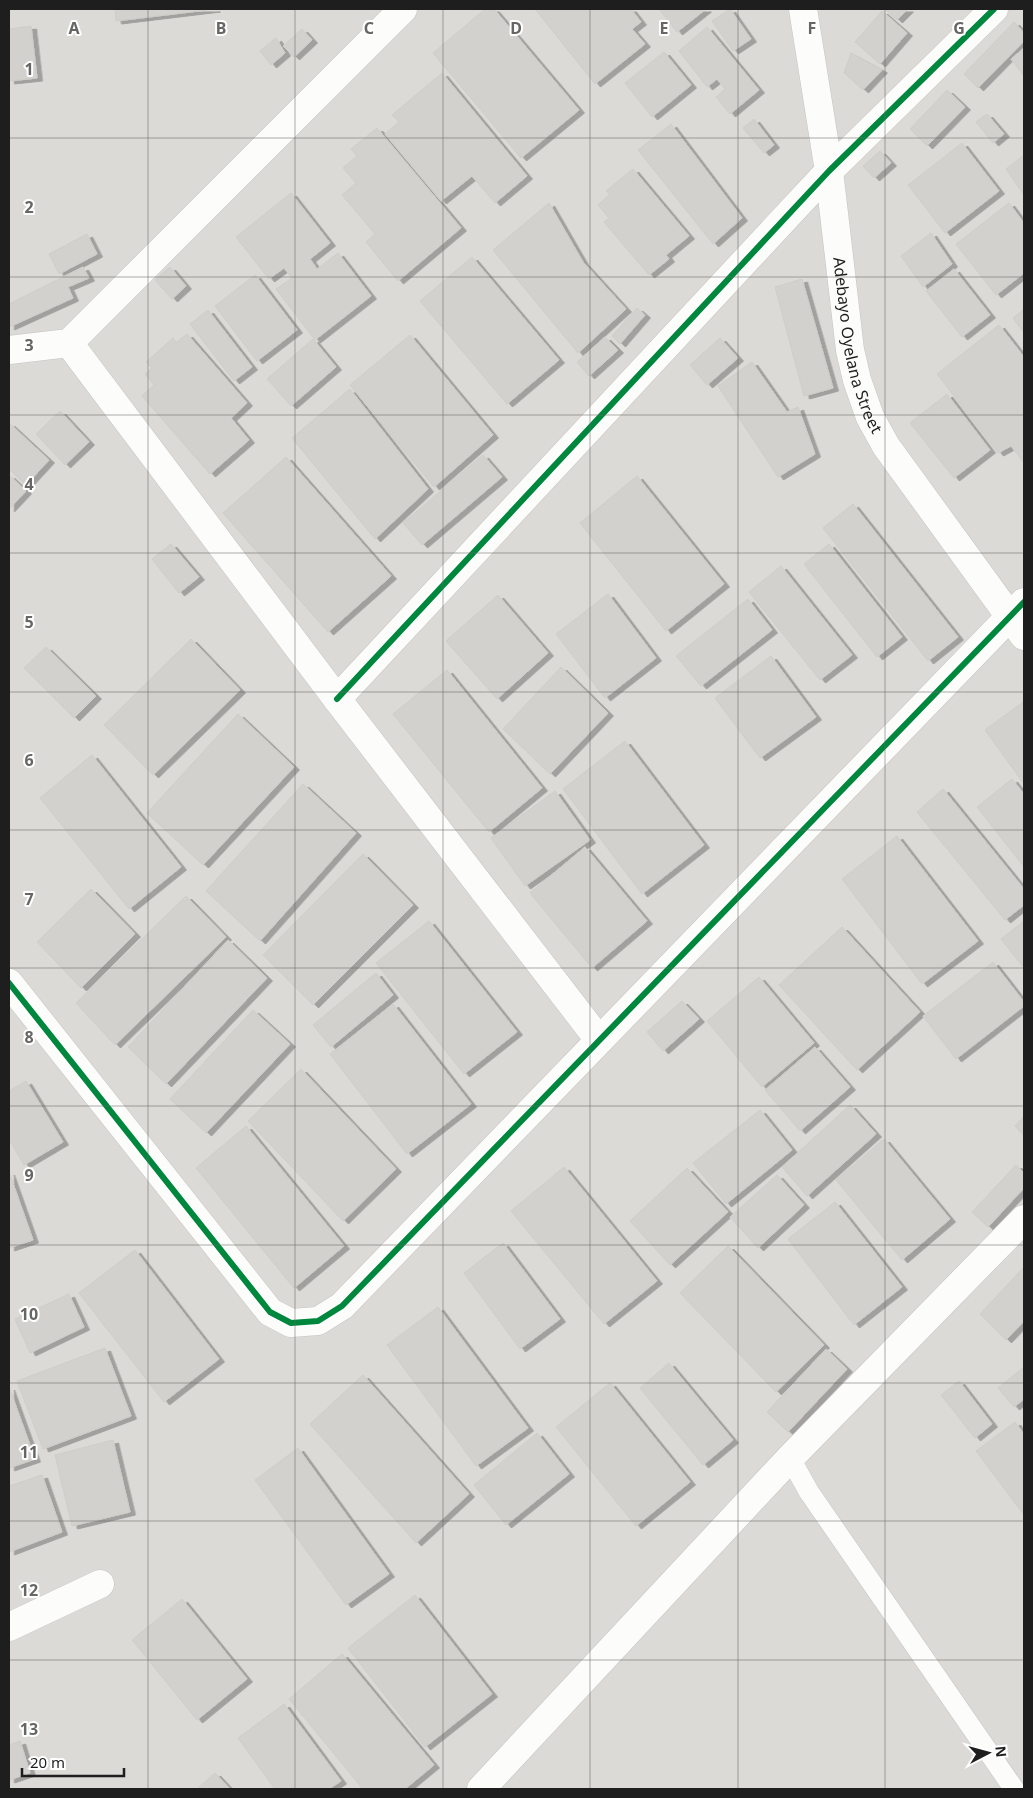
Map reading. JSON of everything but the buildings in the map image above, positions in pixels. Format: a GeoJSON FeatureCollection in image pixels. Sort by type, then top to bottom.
{"type":"FeatureCollection","features":[{"type":"Feature","properties":{"kind":"street"},"geometry":{"type":"LineString","coordinates":[[9,350],[69,343],[403,9]]}},
{"type":"Feature","properties":{"kind":"street","name":"Adebayo Oyelana Street"},"geometry":{"type":"LineString","coordinates":[[803,9],[829,171],[850,350],[856,380],[870,417],[886,446],[1020,619]]}},
{"type":"Feature","properties":{"kind":"street"},"geometry":{"type":"LineString","coordinates":[[337,699],[829,171],[994,9]]}},
{"type":"Feature","properties":{"kind":"street"},"geometry":{"type":"LineString","coordinates":[[69,343],[337,699],[599,1040]]}},
{"type":"Feature","properties":{"kind":"street"},"geometry":{"type":"LineString","coordinates":[[9,983],[270,1312],[291,1323],[318,1320],[342,1306],[599,1040],[1020,619]]}},
{"type":"Feature","properties":{"kind":"street"},"geometry":{"type":"LineString","coordinates":[[481,1789],[790,1458],[1024,1219]]}},
{"type":"Feature","properties":{"kind":"street"},"geometry":{"type":"LineString","coordinates":[[9,1627],[100,1584]]}},
{"type":"Feature","properties":{"kind":"lane"},"geometry":{"type":"LineString","coordinates":[[790,1458],[809,1492],[1014,1789]]}},
{"type":"Feature","properties":{"kind":"shaded area"},"geometry":{"type":"Polygon","coordinates":[[[9,9],[1024,9],[1024,1789],[9,1789],[9,9]]]}},
{"type":"Feature","properties":{"kind":"cycle path"},"geometry":{"type":"LineString","coordinates":[[337,699],[829,171],[994,9]]}},
{"type":"Feature","properties":{"kind":"cycle path"},"geometry":{"type":"LineString","coordinates":[[9,983],[270,1312],[291,1323],[318,1321],[342,1306],[1024,602]]}}]}
